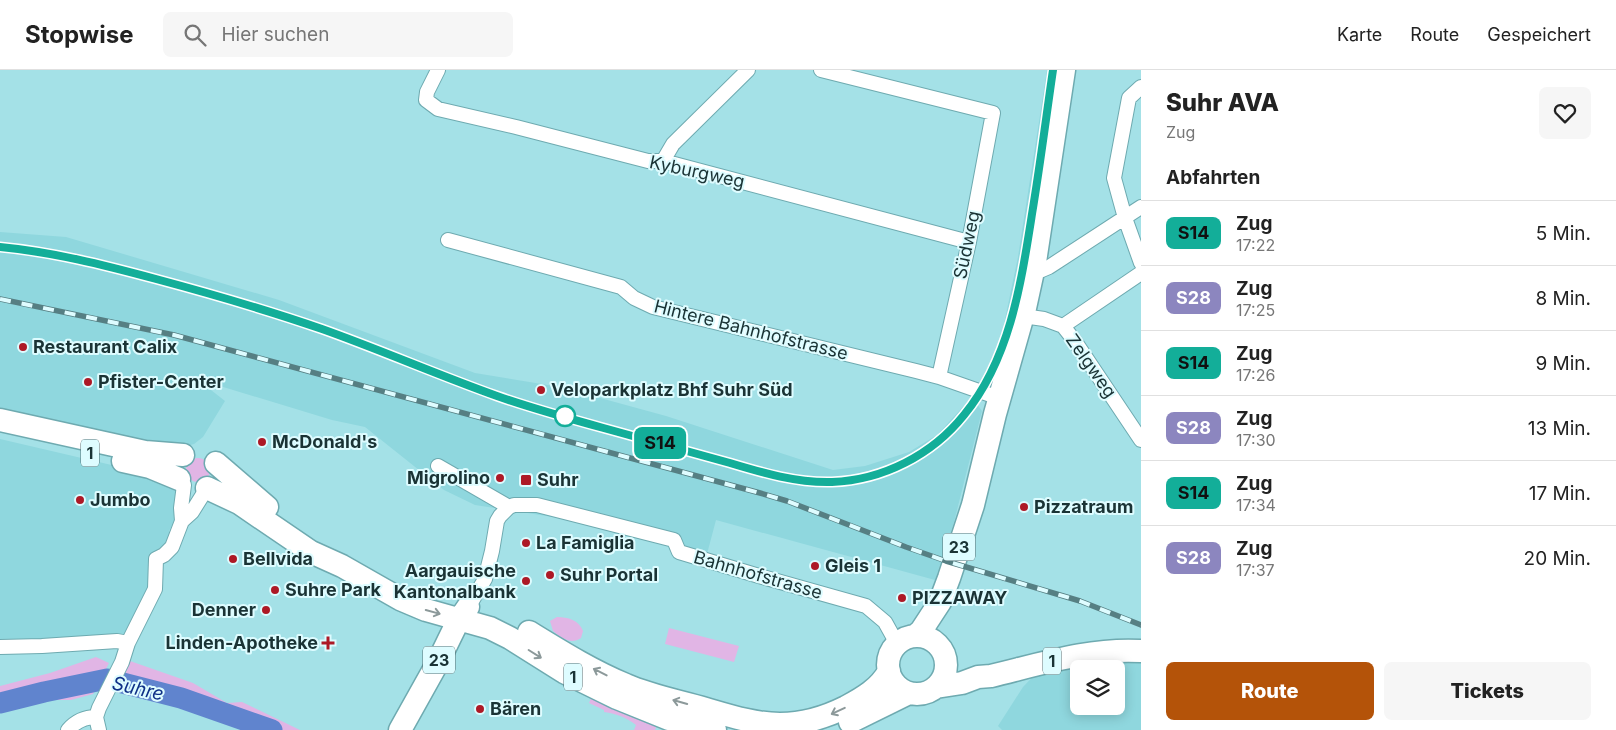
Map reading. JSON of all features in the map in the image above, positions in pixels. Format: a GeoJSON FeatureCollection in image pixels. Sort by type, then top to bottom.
{"type":"FeatureCollection","features":[{"type":"Feature","properties":{"kind":"main road","name":"23"},"geometry":{"type":"LineString","coordinates":[[915,636],[921,631],[940,602],[973,505],[1034,269],[1068,72]]}},
{"type":"Feature","properties":{"kind":"main road"},"geometry":{"type":"LineString","coordinates":[[0,420],[145,452],[183,455]]}},
{"type":"Feature","properties":{"kind":"main road","name":"1"},"geometry":{"type":"LineString","coordinates":[[0,432],[150,467],[182,482]]}},
{"type":"Feature","properties":{"kind":"main road"},"geometry":{"type":"LineString","coordinates":[[192,450],[202,450],[211,455],[216,463],[217,469],[214,480],[207,488],[197,490],[182,482],[177,469],[183,455],[192,450]]}},
{"type":"Feature","properties":{"kind":"main road","name":"1"},"geometry":{"type":"LineString","coordinates":[[216,463],[262,503],[321,546],[342,566]]}},
{"type":"Feature","properties":{"kind":"main road","name":"1"},"geometry":{"type":"LineString","coordinates":[[207,488],[239,503],[311,552],[342,566],[400,600],[416,607],[464,612],[564,672],[617,698],[669,719],[716,730]]}},
{"type":"Feature","properties":{"kind":"main road","name":"23"},"geometry":{"type":"LineString","coordinates":[[940,602],[943,653]]}},
{"type":"Feature","properties":{"kind":"main road","name":"23"},"geometry":{"type":"LineString","coordinates":[[400,730],[464,612]]}},
{"type":"Feature","properties":{"kind":"main road"},"geometry":{"type":"LineString","coordinates":[[464,612],[496,614],[573,659],[624,685],[758,722],[781,724],[805,722],[825,716],[864,698],[885,678],[889,671]]}},
{"type":"Feature","properties":{"kind":"main road"},"geometry":{"type":"LineString","coordinates":[[909,693],[896,685],[889,671],[889,658],[895,646],[906,638],[915,636],[930,639],[962,671],[978,677]]}},
{"type":"Feature","properties":{"kind":"main road","name":"1"},"geometry":{"type":"LineString","coordinates":[[834,730],[909,693],[920,694],[936,687],[962,683],[978,677],[991,676],[1081,654],[1104,651],[1141,651]]}},
{"type":"Feature","properties":{"kind":"main road"},"geometry":{"type":"LineString","coordinates":[[936,687],[945,672],[943,653]]}},
{"type":"Feature","properties":{"kind":"street","name":"Kyburgweg"},"geometry":{"type":"LineString","coordinates":[[438,70],[427,92],[426,100],[438,108],[648,161],[663,161],[969,242]]}},
{"type":"Feature","properties":{"kind":"street"},"geometry":{"type":"LineString","coordinates":[[663,161],[672,144],[748,70]]}},
{"type":"Feature","properties":{"kind":"street","name":"Südweg"},"geometry":{"type":"LineString","coordinates":[[820,70],[993,113],[969,242],[939,377]]}},
{"type":"Feature","properties":{"kind":"street"},"geometry":{"type":"LineString","coordinates":[[1141,87],[1129,98],[1114,178],[1125,218],[1141,263]]}},
{"type":"Feature","properties":{"kind":"street"},"geometry":{"type":"LineString","coordinates":[[1034,269],[1042,270],[1049,267],[1141,207]]}},
{"type":"Feature","properties":{"kind":"street","name":"Hintere Bahnhofstrasse"},"geometry":{"type":"LineString","coordinates":[[448,240],[621,287],[634,298],[653,307],[939,377],[1000,398]]}},
{"type":"Feature","properties":{"kind":"street"},"geometry":{"type":"LineString","coordinates":[[1063,326],[1141,273]]}},
{"type":"Feature","properties":{"kind":"street","name":"Zelgweg"},"geometry":{"type":"LineString","coordinates":[[1023,316],[1044,319],[1063,326],[1141,440]]}},
{"type":"Feature","properties":{"kind":"street"},"geometry":{"type":"LineString","coordinates":[[438,466],[508,507],[497,521],[492,551],[484,578],[464,612]]}},
{"type":"Feature","properties":{"kind":"street"},"geometry":{"type":"LineString","coordinates":[[68,730],[73,724],[89,717],[97,724],[109,688],[122,662],[128,643],[155,589],[156,559],[164,555],[172,547],[182,521],[182,482]]}},
{"type":"Feature","properties":{"kind":"street"},"geometry":{"type":"LineString","coordinates":[[182,521],[192,512],[207,488]]}},
{"type":"Feature","properties":{"kind":"street","name":"Bahnhofstrasse"},"geometry":{"type":"LineString","coordinates":[[508,507],[514,505],[538,505],[674,540],[679,552],[866,606],[874,611],[884,622],[895,640],[895,646]]}},
{"type":"Feature","properties":{"kind":"street"},"geometry":{"type":"LineString","coordinates":[[0,647],[117,641],[128,643]]}},
{"type":"Feature","properties":{"kind":"shaded area"},"geometry":{"type":"Polygon","coordinates":[[[1047,70],[1056,70],[1029,260],[993,381],[981,380],[1000,343],[1018,257],[1047,70]]]}},
{"type":"Feature","properties":{"kind":"shaded area"},"geometry":{"type":"Polygon","coordinates":[[[0,232],[66,237],[279,300],[475,373],[560,387],[666,416],[833,470],[865,466],[909,452],[937,435],[972,397],[982,411],[954,522],[935,580],[716,520],[707,554],[553,517],[475,505],[444,490],[365,427],[332,420],[197,379],[225,401],[203,437],[194,444],[180,448],[0,412],[0,232]]]}},
{"type":"Feature","properties":{"kind":"shaded area"},"geometry":{"type":"Polygon","coordinates":[[[0,439],[163,477],[175,488],[178,493],[178,500],[174,521],[169,531],[172,547],[164,555],[156,581],[128,643],[0,643],[0,439]]]}},
{"type":"Feature","properties":{"kind":"shaded area"},"geometry":{"type":"Polygon","coordinates":[[[198,458],[206,462],[210,470],[206,478],[198,482],[190,478],[186,470],[190,462],[198,458]]]}},
{"type":"Feature","properties":{"kind":"shaded area"},"geometry":{"type":"Polygon","coordinates":[[[557,617],[569,619],[579,624],[583,631],[581,638],[570,641],[553,631],[550,621],[557,617]]]}},
{"type":"Feature","properties":{"kind":"shaded area"},"geometry":{"type":"Polygon","coordinates":[[[669,628],[739,646],[734,662],[665,644],[669,628]]]}},
{"type":"Feature","properties":{"kind":"shaded area"},"geometry":{"type":"Polygon","coordinates":[[[1141,651],[1141,730],[1002,730],[998,726],[1023,687],[1047,662],[1141,651]]]}},
{"type":"Feature","properties":{"kind":"shaded area"},"geometry":{"type":"Polygon","coordinates":[[[96,657],[109,663],[93,694],[71,700],[52,700],[0,711],[0,686],[50,673],[96,657]]]}},
{"type":"Feature","properties":{"kind":"shaded area"},"geometry":{"type":"Polygon","coordinates":[[[130,661],[193,683],[227,703],[242,702],[300,730],[245,730],[163,702],[117,689],[130,661]]]}},
{"type":"Feature","properties":{"kind":"shaded area"},"geometry":{"type":"Polygon","coordinates":[[[592,696],[658,723],[655,730],[634,730],[636,725],[629,720],[604,712],[604,710],[589,703],[592,696]]]}},
{"type":"Feature","properties":{"kind":"waterway","name":"Suhre"},"geometry":{"type":"LineString","coordinates":[[0,703],[107,679],[181,698],[272,730]]}},
{"type":"Feature","properties":{"kind":"railway"},"geometry":{"type":"LineString","coordinates":[[0,247],[39,252],[98,264],[239,302],[322,329],[516,402],[780,477],[819,482],[851,480],[870,476],[905,463],[937,442],[964,415],[980,393],[993,370],[1012,320],[1024,267],[1053,70]]}},
{"type":"Feature","properties":{"kind":"railway"},"geometry":{"type":"LineString","coordinates":[[0,299],[174,335],[760,493],[787,501],[946,561],[1080,601],[1141,625]]}},
{"type":"Feature","properties":{"kind":"train","name":"S14"},"geometry":{"type":"LineString","coordinates":[[0,247],[61,255],[248,305],[360,343],[515,402],[756,471],[804,481],[833,482],[850,480],[884,472],[900,465],[942,438],[966,414],[993,368],[1008,331],[1025,261],[1053,70]]}},
{"type":"Feature","properties":{"kind":"place","name":"Restaurant Calix"},"geometry":{"type":"Point","coordinates":[23,347]}},
{"type":"Feature","properties":{"kind":"place","name":"Pfister-Center"},"geometry":{"type":"Point","coordinates":[88,382]}},
{"type":"Feature","properties":{"kind":"place","name":"Veloparkplatz Bhf Suhr Süd"},"geometry":{"type":"Point","coordinates":[541,390]}},
{"type":"Feature","properties":{"kind":"place","name":"McDonald's"},"geometry":{"type":"Point","coordinates":[262,442]}},
{"type":"Feature","properties":{"kind":"place","name":"Migrolino"},"geometry":{"type":"Point","coordinates":[500,478]}},
{"type":"Feature","properties":{"kind":"place","name":"Suhr"},"geometry":{"type":"Point","coordinates":[526,480]}},
{"type":"Feature","properties":{"kind":"place","name":"Jumbo"},"geometry":{"type":"Point","coordinates":[80,500]}},
{"type":"Feature","properties":{"kind":"place","name":"Pizzatraum"},"geometry":{"type":"Point","coordinates":[1024,507]}},
{"type":"Feature","properties":{"kind":"place","name":"La Famiglia"},"geometry":{"type":"Point","coordinates":[526,543]}},
{"type":"Feature","properties":{"kind":"place","name":"Bellvida"},"geometry":{"type":"Point","coordinates":[233,559]}},
{"type":"Feature","properties":{"kind":"place","name":"Gleis 1"},"geometry":{"type":"Point","coordinates":[815,566]}},
{"type":"Feature","properties":{"kind":"place","name":"Suhr Portal"},"geometry":{"type":"Point","coordinates":[550,575]}},
{"type":"Feature","properties":{"kind":"place","name":"Aargauische Kantonalbank"},"geometry":{"type":"Point","coordinates":[526,581]}},
{"type":"Feature","properties":{"kind":"place","name":"Suhre Park"},"geometry":{"type":"Point","coordinates":[275,590]}},
{"type":"Feature","properties":{"kind":"place","name":"PIZZAWAY"},"geometry":{"type":"Point","coordinates":[902,598]}},
{"type":"Feature","properties":{"kind":"place","name":"Denner"},"geometry":{"type":"Point","coordinates":[266,610]}},
{"type":"Feature","properties":{"kind":"place","name":"Linden-Apotheke"},"geometry":{"type":"Point","coordinates":[328,643]}},
{"type":"Feature","properties":{"kind":"place","name":"Bären"},"geometry":{"type":"Point","coordinates":[480,709]}}]}
